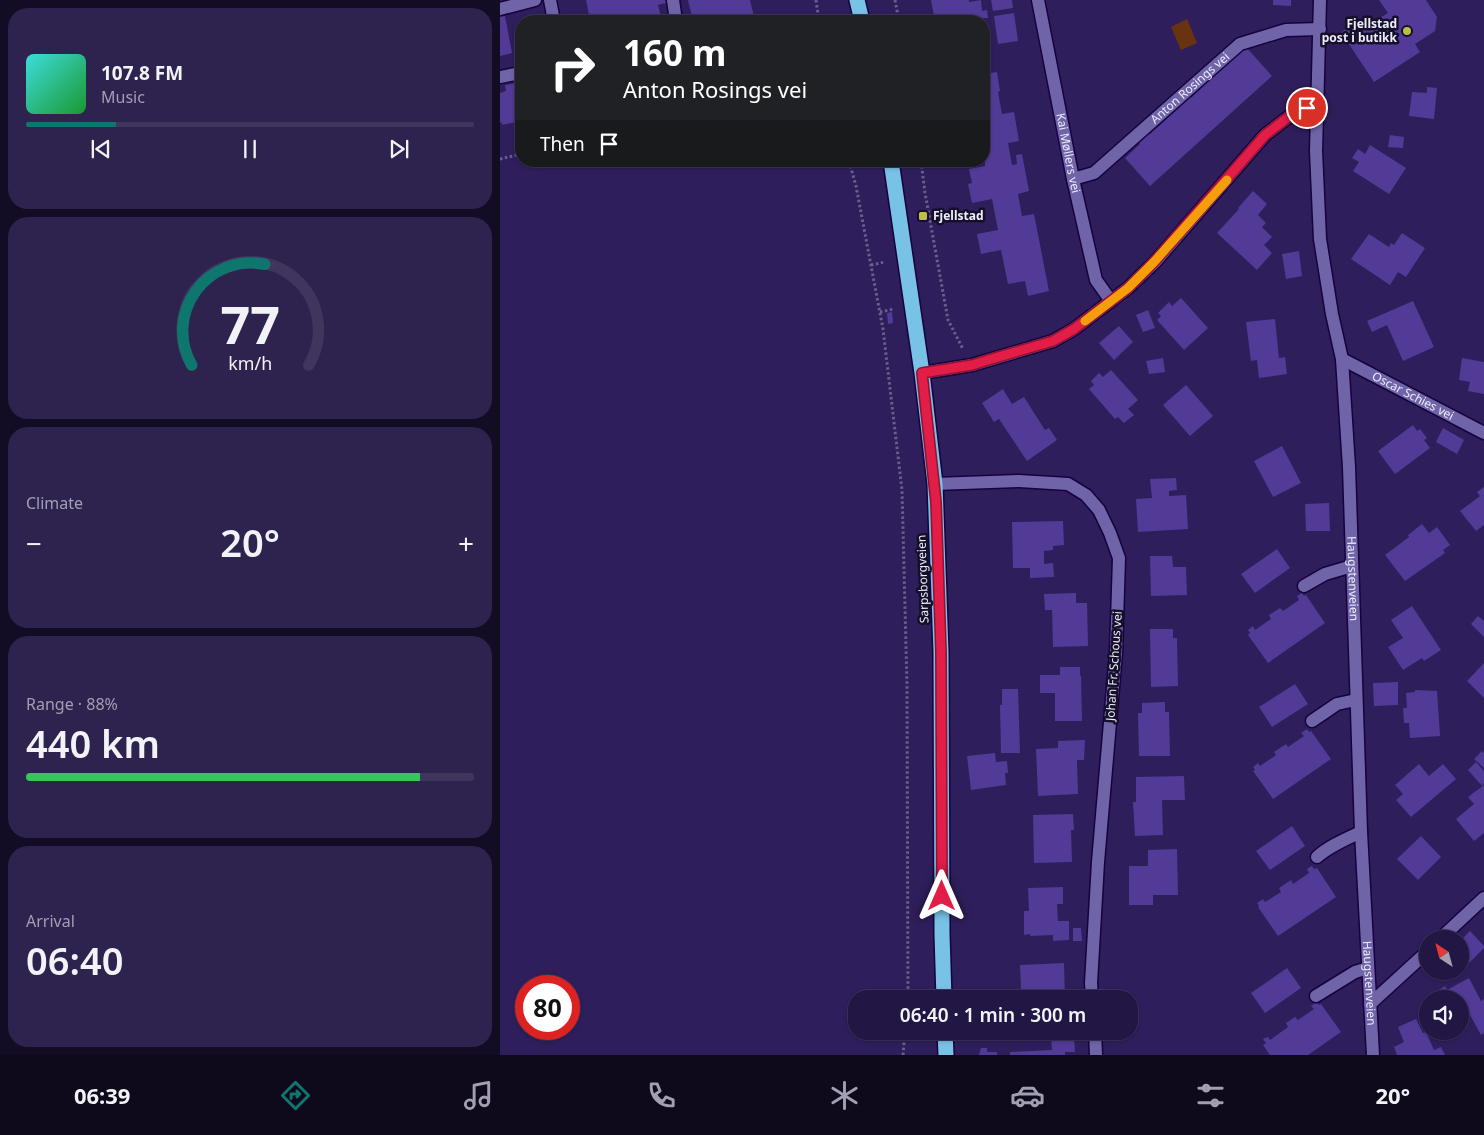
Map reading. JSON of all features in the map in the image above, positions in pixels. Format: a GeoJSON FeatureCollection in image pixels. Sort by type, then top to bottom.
{"type":"FeatureCollection","features":[{"type":"Feature","properties":{"kind":"highway"},"geometry":{"type":"LineString","coordinates":[[857,0],[861,15]]}},
{"type":"Feature","properties":{"kind":"highway","name":"Sarpsborgveien"},"geometry":{"type":"LineString","coordinates":[[892,167],[922,373],[935,484],[941,652],[944,990]]}},
{"type":"Feature","properties":{"kind":"highway"},"geometry":{"type":"LineString","coordinates":[[945,1040],[946,1055]]}},
{"type":"Feature","properties":{"kind":"street"},"geometry":{"type":"LineString","coordinates":[[500,9],[535,0]]}},
{"type":"Feature","properties":{"kind":"street"},"geometry":{"type":"LineString","coordinates":[[550,0],[553,15]]}},
{"type":"Feature","properties":{"kind":"street"},"geometry":{"type":"LineString","coordinates":[[673,0],[675,15]]}},
{"type":"Feature","properties":{"kind":"street","name":"Kai Møllers vei"},"geometry":{"type":"LineString","coordinates":[[1038,0],[1073,179],[1096,280],[1111,301]]}},
{"type":"Feature","properties":{"kind":"street"},"geometry":{"type":"LineString","coordinates":[[922,373],[972,365],[1053,341],[1074,329],[1128,288],[1154,262],[1265,135],[1295,112],[1318,104],[1320,0]]}},
{"type":"Feature","properties":{"kind":"street","name":"Anton Rosings vei"},"geometry":{"type":"LineString","coordinates":[[1073,179],[1094,173],[1240,44],[1286,30],[1320,29]]}},
{"type":"Feature","properties":{"kind":"street"},"geometry":{"type":"LineString","coordinates":[[500,77],[515,74]]}},
{"type":"Feature","properties":{"kind":"street","name":"Haugstenveien"},"geometry":{"type":"LineString","coordinates":[[1318,104],[1316,151],[1320,239],[1332,314],[1342,359],[1349,467],[1361,832],[1373,1055]]}},
{"type":"Feature","properties":{"kind":"street","name":"Oscar Schies vei"},"geometry":{"type":"LineString","coordinates":[[1342,359],[1484,434]]}},
{"type":"Feature","properties":{"kind":"street","name":"Johan Fr. Schous vei"},"geometry":{"type":"LineString","coordinates":[[935,484],[1019,481],[1068,484],[1086,495],[1098,510],[1110,533],[1119,558],[1116,653],[1098,862],[1091,990]]}},
{"type":"Feature","properties":{"kind":"street"},"geometry":{"type":"LineString","coordinates":[[1304,586],[1325,574],[1352,566]]}},
{"type":"Feature","properties":{"kind":"street"},"geometry":{"type":"LineString","coordinates":[[1312,721],[1337,704],[1356,700]]}},
{"type":"Feature","properties":{"kind":"street"},"geometry":{"type":"LineString","coordinates":[[1317,857],[1361,832]]}},
{"type":"Feature","properties":{"kind":"street"},"geometry":{"type":"LineString","coordinates":[[1450,930],[1484,898]]}},
{"type":"Feature","properties":{"kind":"street"},"geometry":{"type":"LineString","coordinates":[[1370,1004],[1419,959]]}},
{"type":"Feature","properties":{"kind":"street"},"geometry":{"type":"LineString","coordinates":[[1316,996],[1355,972],[1368,968]]}},
{"type":"Feature","properties":{"kind":"street"},"geometry":{"type":"LineString","coordinates":[[1095,1040],[1096,1055]]}},
{"type":"Feature","properties":{"kind":"path"},"geometry":{"type":"LineString","coordinates":[[816,0],[818,15]]}},
{"type":"Feature","properties":{"kind":"path"},"geometry":{"type":"LineString","coordinates":[[895,0],[898,15]]}},
{"type":"Feature","properties":{"kind":"path"},"geometry":{"type":"LineString","coordinates":[[500,159],[515,155]]}},
{"type":"Feature","properties":{"kind":"path"},"geometry":{"type":"LineString","coordinates":[[851,167],[880,312],[902,490],[907,686],[908,990]]}},
{"type":"Feature","properties":{"kind":"path"},"geometry":{"type":"LineString","coordinates":[[923,167],[930,220],[948,320],[972,365]]}},
{"type":"Feature","properties":{"kind":"path"},"geometry":{"type":"LineString","coordinates":[[870,265],[885,262]]}},
{"type":"Feature","properties":{"kind":"path"},"geometry":{"type":"LineString","coordinates":[[880,312],[894,309]]}},
{"type":"Feature","properties":{"kind":"path"},"geometry":{"type":"LineString","coordinates":[[903,1055],[904,1040]]}},
{"type":"Feature","properties":{"kind":"shaded area"},"geometry":{"type":"Polygon","coordinates":[[[1187,19],[1197,43],[1181,50],[1171,27],[1187,19]]]}},
{"type":"Feature","properties":{"kind":"building"},"geometry":{"type":"Polygon","coordinates":[[[586,0],[665,0],[666,3],[658,5],[660,15],[589,15],[586,0]]]}},
{"type":"Feature","properties":{"kind":"building"},"geometry":{"type":"Polygon","coordinates":[[[688,0],[750,0],[754,15],[692,15],[688,0]]]}},
{"type":"Feature","properties":{"kind":"building"},"geometry":{"type":"Polygon","coordinates":[[[931,0],[969,0],[969,2],[981,0],[982,11],[987,10],[988,15],[934,15],[931,0]]]}},
{"type":"Feature","properties":{"kind":"building"},"geometry":{"type":"Polygon","coordinates":[[[991,0],[1012,0],[1013,8],[993,11],[991,0]]]}},
{"type":"Feature","properties":{"kind":"building"},"geometry":{"type":"Polygon","coordinates":[[[1273,0],[1291,0],[1291,6],[1273,5],[1273,0]]]}},
{"type":"Feature","properties":{"kind":"building"},"geometry":{"type":"Polygon","coordinates":[[[1379,0],[1426,0],[1437,17],[1435,31],[1415,44],[1420,52],[1374,82],[1341,32],[1361,20],[1365,27],[1388,13],[1379,0]]]}},
{"type":"Feature","properties":{"kind":"building"},"geometry":{"type":"Polygon","coordinates":[[[1014,13],[1018,41],[998,44],[994,16],[1014,13]]]}},
{"type":"Feature","properties":{"kind":"building"},"geometry":{"type":"Polygon","coordinates":[[[505,16],[512,53],[500,56],[500,17],[505,16]]]}},
{"type":"Feature","properties":{"kind":"building"},"geometry":{"type":"Polygon","coordinates":[[[1246,47],[1272,76],[1150,186],[1125,158],[1140,144],[1136,140],[1147,130],[1150,134],[1180,107],[1176,103],[1187,93],[1191,98],[1220,70],[1217,67],[1228,57],[1231,61],[1246,47]]]}},
{"type":"Feature","properties":{"kind":"building"},"geometry":{"type":"Polygon","coordinates":[[[997,72],[1002,114],[1014,112],[1019,141],[1008,143],[1012,165],[1017,164],[1016,155],[1022,154],[1029,191],[1018,194],[1022,216],[1034,214],[1049,291],[1028,296],[1025,281],[1008,284],[1001,250],[981,254],[977,234],[998,230],[992,199],[972,203],[968,184],[972,183],[969,169],[990,167],[990,73],[997,72]]]}},
{"type":"Feature","properties":{"kind":"building"},"geometry":{"type":"Polygon","coordinates":[[[515,83],[515,122],[502,125],[502,122],[500,123],[500,93],[506,91],[505,85],[515,83]]]}},
{"type":"Feature","properties":{"kind":"building"},"geometry":{"type":"Polygon","coordinates":[[[1427,87],[1437,88],[1434,119],[1409,116],[1412,92],[1427,93],[1427,87]]]}},
{"type":"Feature","properties":{"kind":"building"},"geometry":{"type":"Polygon","coordinates":[[[1390,135],[1404,137],[1403,148],[1388,147],[1390,135]]]}},
{"type":"Feature","properties":{"kind":"building"},"geometry":{"type":"Polygon","coordinates":[[[1370,145],[1406,168],[1389,194],[1353,171],[1359,162],[1352,158],[1358,149],[1365,154],[1370,145]]]}},
{"type":"Feature","properties":{"kind":"building"},"geometry":{"type":"Polygon","coordinates":[[[1253,191],[1267,204],[1258,215],[1266,223],[1262,227],[1272,237],[1264,245],[1272,253],[1257,270],[1217,233],[1253,191]]]}},
{"type":"Feature","properties":{"kind":"building"},"geometry":{"type":"Polygon","coordinates":[[[1402,233],[1425,248],[1406,277],[1398,272],[1390,285],[1351,259],[1369,234],[1389,247],[1391,243],[1394,245],[1402,233]]]}},
{"type":"Feature","properties":{"kind":"building"},"geometry":{"type":"Polygon","coordinates":[[[1299,251],[1302,276],[1286,279],[1282,254],[1299,251]]]}},
{"type":"Feature","properties":{"kind":"building"},"geometry":{"type":"Polygon","coordinates":[[[1181,298],[1208,328],[1184,350],[1157,320],[1161,316],[1158,313],[1169,302],[1172,306],[1181,298]]]}},
{"type":"Feature","properties":{"kind":"building"},"geometry":{"type":"Polygon","coordinates":[[[1413,301],[1434,347],[1403,361],[1387,325],[1372,332],[1367,321],[1413,301]]]}},
{"type":"Feature","properties":{"kind":"building"},"geometry":{"type":"Polygon","coordinates":[[[1148,310],[1155,328],[1143,332],[1136,315],[1148,310]]]}},
{"type":"Feature","properties":{"kind":"building"},"geometry":{"type":"Polygon","coordinates":[[[892,312],[893,323],[888,324],[887,313],[892,312]]]}},
{"type":"Feature","properties":{"kind":"building"},"geometry":{"type":"Polygon","coordinates":[[[1275,319],[1279,358],[1285,357],[1287,374],[1259,378],[1257,360],[1251,361],[1246,322],[1275,319]]]}},
{"type":"Feature","properties":{"kind":"building"},"geometry":{"type":"Polygon","coordinates":[[[1119,326],[1133,342],[1114,360],[1099,343],[1119,326]]]}},
{"type":"Feature","properties":{"kind":"building"},"geometry":{"type":"Polygon","coordinates":[[[1163,358],[1165,372],[1149,374],[1146,361],[1163,358]]]}},
{"type":"Feature","properties":{"kind":"building"},"geometry":{"type":"Polygon","coordinates":[[[1462,358],[1484,362],[1484,394],[1468,391],[1470,382],[1459,380],[1462,358]]]}},
{"type":"Feature","properties":{"kind":"building"},"geometry":{"type":"Polygon","coordinates":[[[1111,370],[1138,400],[1128,409],[1134,415],[1124,423],[1118,417],[1115,419],[1089,389],[1094,385],[1091,381],[1099,373],[1103,377],[1111,370]]]}},
{"type":"Feature","properties":{"kind":"building"},"geometry":{"type":"Polygon","coordinates":[[[1186,385],[1213,416],[1190,436],[1163,405],[1186,385]]]}},
{"type":"Feature","properties":{"kind":"building"},"geometry":{"type":"Polygon","coordinates":[[[1003,389],[1012,404],[1024,397],[1045,430],[1049,428],[1057,440],[1027,461],[999,419],[994,422],[982,403],[1003,389]]]}},
{"type":"Feature","properties":{"kind":"building"},"geometry":{"type":"Polygon","coordinates":[[[1413,425],[1417,431],[1420,429],[1427,438],[1424,440],[1430,448],[1395,474],[1378,451],[1413,425]]]}},
{"type":"Feature","properties":{"kind":"building"},"geometry":{"type":"Polygon","coordinates":[[[1443,428],[1464,440],[1457,454],[1436,442],[1443,428]]]}},
{"type":"Feature","properties":{"kind":"building"},"geometry":{"type":"Polygon","coordinates":[[[1282,446],[1301,483],[1273,497],[1254,461],[1282,446]]]}},
{"type":"Feature","properties":{"kind":"building"},"geometry":{"type":"Polygon","coordinates":[[[1176,478],[1177,490],[1169,491],[1169,496],[1186,495],[1188,529],[1138,532],[1136,499],[1152,498],[1150,479],[1176,478]]]}},
{"type":"Feature","properties":{"kind":"building"},"geometry":{"type":"Polygon","coordinates":[[[1484,487],[1484,525],[1476,531],[1460,511],[1480,496],[1477,492],[1484,487]]]}},
{"type":"Feature","properties":{"kind":"building"},"geometry":{"type":"Polygon","coordinates":[[[1329,503],[1330,531],[1306,531],[1305,504],[1329,503]]]}},
{"type":"Feature","properties":{"kind":"building"},"geometry":{"type":"Polygon","coordinates":[[[1063,521],[1064,545],[1053,546],[1053,550],[1044,551],[1044,564],[1053,563],[1054,577],[1030,578],[1030,568],[1013,568],[1012,522],[1063,521]]]}},
{"type":"Feature","properties":{"kind":"building"},"geometry":{"type":"Polygon","coordinates":[[[1422,524],[1429,533],[1437,527],[1450,545],[1443,550],[1445,553],[1405,581],[1385,555],[1409,537],[1408,535],[1422,524]]]}},
{"type":"Feature","properties":{"kind":"building"},"geometry":{"type":"Polygon","coordinates":[[[1277,549],[1290,568],[1255,593],[1241,574],[1277,549]]]}},
{"type":"Feature","properties":{"kind":"building"},"geometry":{"type":"Polygon","coordinates":[[[1150,556],[1172,556],[1173,567],[1186,567],[1187,595],[1151,596],[1150,556]]]}},
{"type":"Feature","properties":{"kind":"building"},"geometry":{"type":"Polygon","coordinates":[[[1076,593],[1076,603],[1087,603],[1088,646],[1053,647],[1052,610],[1045,610],[1044,594],[1076,593]]]}},
{"type":"Feature","properties":{"kind":"building"},"geometry":{"type":"Polygon","coordinates":[[[1302,593],[1304,596],[1306,595],[1325,623],[1268,663],[1248,635],[1250,633],[1248,630],[1253,626],[1255,630],[1271,619],[1269,615],[1280,608],[1283,611],[1299,600],[1297,596],[1302,593]]]}},
{"type":"Feature","properties":{"kind":"building"},"geometry":{"type":"Polygon","coordinates":[[[1412,606],[1441,650],[1424,661],[1422,658],[1403,670],[1388,647],[1403,638],[1391,620],[1412,606]]]}},
{"type":"Feature","properties":{"kind":"building"},"geometry":{"type":"Polygon","coordinates":[[[1478,616],[1484,621],[1484,637],[1471,624],[1478,616]]]}},
{"type":"Feature","properties":{"kind":"building"},"geometry":{"type":"Polygon","coordinates":[[[1150,629],[1173,629],[1173,638],[1177,638],[1178,686],[1151,687],[1150,629]]]}},
{"type":"Feature","properties":{"kind":"building"},"geometry":{"type":"Polygon","coordinates":[[[1484,663],[1484,698],[1467,681],[1484,663]]]}},
{"type":"Feature","properties":{"kind":"building"},"geometry":{"type":"Polygon","coordinates":[[[1060,667],[1080,667],[1082,721],[1055,721],[1055,693],[1040,693],[1040,675],[1060,675],[1060,667]]]}},
{"type":"Feature","properties":{"kind":"building"},"geometry":{"type":"Polygon","coordinates":[[[1398,682],[1398,705],[1374,706],[1373,683],[1398,682]]]}},
{"type":"Feature","properties":{"kind":"building"},"geometry":{"type":"Polygon","coordinates":[[[1295,684],[1308,704],[1272,727],[1259,707],[1295,684]]]}},
{"type":"Feature","properties":{"kind":"building"},"geometry":{"type":"Polygon","coordinates":[[[1002,689],[1018,689],[1020,753],[1001,753],[1000,705],[1002,705],[1002,689]]]}},
{"type":"Feature","properties":{"kind":"building"},"geometry":{"type":"Polygon","coordinates":[[[1415,690],[1437,691],[1440,736],[1410,738],[1409,723],[1404,723],[1403,708],[1407,708],[1406,693],[1415,692],[1415,690]]]}},
{"type":"Feature","properties":{"kind":"building"},"geometry":{"type":"Polygon","coordinates":[[[1165,702],[1165,712],[1169,712],[1170,756],[1139,756],[1138,713],[1142,713],[1142,703],[1165,702]]]}},
{"type":"Feature","properties":{"kind":"building"},"geometry":{"type":"Polygon","coordinates":[[[1307,729],[1309,732],[1311,731],[1331,759],[1273,799],[1253,771],[1255,770],[1253,767],[1258,763],[1260,766],[1276,755],[1274,752],[1286,744],[1288,747],[1304,736],[1301,733],[1307,729]]]}},
{"type":"Feature","properties":{"kind":"building"},"geometry":{"type":"Polygon","coordinates":[[[1085,740],[1084,760],[1077,760],[1078,794],[1038,796],[1036,749],[1058,748],[1058,741],[1085,740]]]}},
{"type":"Feature","properties":{"kind":"building"},"geometry":{"type":"Polygon","coordinates":[[[1482,751],[1484,753],[1484,768],[1474,759],[1482,751]]]}},
{"type":"Feature","properties":{"kind":"building"},"geometry":{"type":"Polygon","coordinates":[[[995,753],[996,762],[1007,761],[1006,785],[971,790],[967,756],[995,753]]]}},
{"type":"Feature","properties":{"kind":"building"},"geometry":{"type":"Polygon","coordinates":[[[1476,762],[1484,771],[1484,783],[1482,786],[1468,770],[1476,762]]]}},
{"type":"Feature","properties":{"kind":"building"},"geometry":{"type":"Polygon","coordinates":[[[1419,764],[1429,776],[1443,764],[1456,779],[1411,817],[1396,800],[1403,794],[1395,785],[1419,764]]]}},
{"type":"Feature","properties":{"kind":"building"},"geometry":{"type":"Polygon","coordinates":[[[1184,776],[1185,800],[1162,800],[1163,835],[1135,836],[1133,802],[1136,802],[1136,777],[1184,776]]]}},
{"type":"Feature","properties":{"kind":"building"},"geometry":{"type":"Polygon","coordinates":[[[1484,785],[1484,833],[1474,841],[1456,819],[1474,804],[1468,797],[1484,785]]]}},
{"type":"Feature","properties":{"kind":"building"},"geometry":{"type":"Polygon","coordinates":[[[1073,814],[1074,830],[1071,830],[1072,862],[1034,863],[1033,815],[1073,814]]]}},
{"type":"Feature","properties":{"kind":"building"},"geometry":{"type":"Polygon","coordinates":[[[1292,826],[1305,846],[1270,870],[1256,851],[1292,826]]]}},
{"type":"Feature","properties":{"kind":"building"},"geometry":{"type":"Polygon","coordinates":[[[1421,836],[1441,857],[1418,880],[1397,859],[1421,836]]]}},
{"type":"Feature","properties":{"kind":"building"},"geometry":{"type":"Polygon","coordinates":[[[1177,849],[1178,895],[1153,895],[1153,905],[1129,905],[1129,866],[1148,866],[1148,850],[1177,849]]]}},
{"type":"Feature","properties":{"kind":"building"},"geometry":{"type":"Polygon","coordinates":[[[1312,866],[1314,869],[1317,868],[1336,897],[1278,936],[1257,903],[1263,899],[1265,902],[1281,892],[1279,888],[1291,880],[1293,884],[1309,873],[1307,869],[1312,866]]]}},
{"type":"Feature","properties":{"kind":"building"},"geometry":{"type":"Polygon","coordinates":[[[1063,887],[1063,904],[1057,904],[1058,921],[1069,921],[1069,940],[1053,941],[1053,935],[1024,935],[1024,911],[1029,911],[1028,888],[1063,887]]]}},
{"type":"Feature","properties":{"kind":"building"},"geometry":{"type":"Polygon","coordinates":[[[1073,928],[1081,928],[1082,941],[1073,941],[1073,928]]]}},
{"type":"Feature","properties":{"kind":"building"},"geometry":{"type":"Polygon","coordinates":[[[1469,932],[1484,948],[1469,963],[1469,932]]]}},
{"type":"Feature","properties":{"kind":"building"},"geometry":{"type":"Polygon","coordinates":[[[1064,963],[1065,990],[1021,990],[1020,965],[1064,963]]]}},
{"type":"Feature","properties":{"kind":"building"},"geometry":{"type":"Polygon","coordinates":[[[1287,968],[1301,988],[1265,1013],[1251,993],[1287,968]]]}},
{"type":"Feature","properties":{"kind":"building"},"geometry":{"type":"Polygon","coordinates":[[[1469,978],[1481,1001],[1484,999],[1484,1033],[1481,1035],[1469,1013],[1469,990],[1447,990],[1465,980],[1469,980],[1469,978]]]}},
{"type":"Feature","properties":{"kind":"building"},"geometry":{"type":"Polygon","coordinates":[[[1445,986],[1447,990],[1439,990],[1445,986]]]}},
{"type":"Feature","properties":{"kind":"building"},"geometry":{"type":"Polygon","coordinates":[[[1317,1002],[1319,1005],[1321,1004],[1341,1032],[1308,1055],[1270,1055],[1263,1045],[1266,1043],[1263,1039],[1268,1037],[1270,1040],[1288,1027],[1286,1023],[1295,1017],[1298,1020],[1314,1009],[1311,1006],[1317,1002]]]}},
{"type":"Feature","properties":{"kind":"building"},"geometry":{"type":"Polygon","coordinates":[[[1416,1019],[1419,1025],[1419,1040],[1430,1040],[1434,1050],[1441,1047],[1445,1055],[1397,1055],[1394,1047],[1404,1042],[1398,1027],[1416,1019]]]}},
{"type":"Feature","properties":{"kind":"building"},"geometry":{"type":"Polygon","coordinates":[[[1051,1040],[1074,1040],[1075,1052],[1065,1052],[1065,1055],[1010,1055],[1010,1052],[1052,1050],[1051,1040]]]}},
{"type":"Feature","properties":{"kind":"building"},"geometry":{"type":"Polygon","coordinates":[[[981,1048],[987,1048],[987,1052],[997,1052],[997,1055],[979,1055],[981,1048]]]}},
{"type":"Feature","properties":{"kind":"slow traffic"},"geometry":{"type":"LineString","coordinates":[[1085,321],[1128,288],[1154,262],[1227,180]]}},
{"type":"Feature","properties":{"kind":"place","name":"Fjellstad post i butikk"},"geometry":{"type":"Point","coordinates":[1407,31]}},
{"type":"Feature","properties":{"kind":"place","name":"Fjellstad"},"geometry":{"type":"Point","coordinates":[923,216]}},
{"type":"Feature","properties":{"kind":"route"},"geometry":{"type":"LineString","coordinates":[[942,896],[941,652],[936,502],[922,373],[972,365],[1053,341],[1074,329],[1128,288],[1154,262],[1265,135],[1295,112],[1307,108]]}}]}
